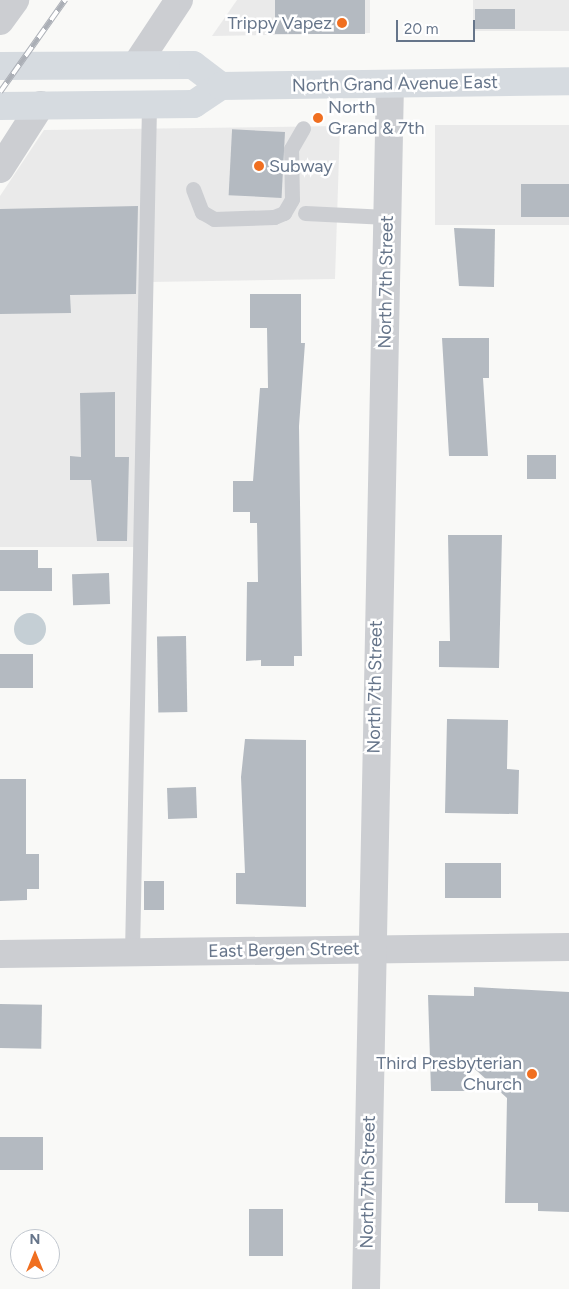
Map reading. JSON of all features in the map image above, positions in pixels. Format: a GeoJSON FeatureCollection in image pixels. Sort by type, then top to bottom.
{"type":"FeatureCollection","features":[{"type":"Feature","properties":{"kind":"main road"},"geometry":{"type":"LineString","coordinates":[[0,66],[193,65],[221,86],[194,104],[0,106]]}},
{"type":"Feature","properties":{"kind":"main road","name":"North Grand Avenue East"},"geometry":{"type":"LineString","coordinates":[[221,86],[569,81]]}},
{"type":"Feature","properties":{"kind":"street"},"geometry":{"type":"LineString","coordinates":[[0,21],[15,0]]}},
{"type":"Feature","properties":{"kind":"street"},"geometry":{"type":"LineString","coordinates":[[136,64],[179,0]]}},
{"type":"Feature","properties":{"kind":"street","name":"North 7th Street"},"geometry":{"type":"LineString","coordinates":[[366,1289],[371,949],[390,84]]}},
{"type":"Feature","properties":{"kind":"street"},"geometry":{"type":"LineString","coordinates":[[0,169],[41,106]]}},
{"type":"Feature","properties":{"kind":"street","name":"East Bergen Street"},"geometry":{"type":"LineString","coordinates":[[0,954],[569,947]]}},
{"type":"Feature","properties":{"kind":"lane"},"geometry":{"type":"LineString","coordinates":[[132,953],[149,105]]}},
{"type":"Feature","properties":{"kind":"lane"},"geometry":{"type":"LineString","coordinates":[[193,189],[202,212],[214,219],[274,217],[284,213],[292,199],[291,149],[303,128]]}},
{"type":"Feature","properties":{"kind":"lane"},"geometry":{"type":"LineString","coordinates":[[305,214],[387,216]]}},
{"type":"Feature","properties":{"kind":"shaded area"},"geometry":{"type":"Polygon","coordinates":[[[237,0],[370,0],[370,33],[212,36],[237,0]]]}},
{"type":"Feature","properties":{"kind":"shaded area"},"geometry":{"type":"Polygon","coordinates":[[[473,0],[569,0],[569,31],[473,31],[473,0]]]}},
{"type":"Feature","properties":{"kind":"shaded area"},"geometry":{"type":"Polygon","coordinates":[[[435,125],[569,125],[569,225],[435,225],[435,125]]]}},
{"type":"Feature","properties":{"kind":"shaded area"},"geometry":{"type":"Polygon","coordinates":[[[340,126],[335,279],[150,282],[145,547],[0,547],[0,196],[44,130],[340,126]]]}},
{"type":"Feature","properties":{"kind":"shaded area"},"geometry":{"type":"Polygon","coordinates":[[[30,613],[36,614],[41,618],[45,623],[45,635],[41,640],[36,644],[30,645],[24,644],[19,640],[15,635],[14,629],[15,623],[19,618],[24,614],[30,613]]]}},
{"type":"Feature","properties":{"kind":"building"},"geometry":{"type":"Polygon","coordinates":[[[275,0],[365,0],[365,34],[275,34],[275,0]]]}},
{"type":"Feature","properties":{"kind":"building"},"geometry":{"type":"Polygon","coordinates":[[[475,9],[515,9],[515,29],[475,29],[475,9]]]}},
{"type":"Feature","properties":{"kind":"building"},"geometry":{"type":"Polygon","coordinates":[[[232,129],[285,132],[282,198],[229,195],[232,129]]]}},
{"type":"Feature","properties":{"kind":"building"},"geometry":{"type":"Polygon","coordinates":[[[521,184],[569,184],[569,217],[521,217],[521,184]]]}},
{"type":"Feature","properties":{"kind":"building"},"geometry":{"type":"Polygon","coordinates":[[[138,206],[136,294],[70,295],[71,313],[0,314],[0,209],[138,206]]]}},
{"type":"Feature","properties":{"kind":"building"},"geometry":{"type":"Polygon","coordinates":[[[454,228],[495,229],[494,287],[459,286],[454,228]]]}},
{"type":"Feature","properties":{"kind":"building"},"geometry":{"type":"Polygon","coordinates":[[[250,294],[301,294],[301,343],[305,343],[299,426],[302,656],[294,656],[294,666],[261,666],[261,660],[246,661],[247,582],[258,582],[257,523],[250,523],[250,512],[233,512],[233,481],[253,481],[260,388],[268,388],[267,328],[250,328],[250,294]]]}},
{"type":"Feature","properties":{"kind":"building"},"geometry":{"type":"Polygon","coordinates":[[[442,338],[489,338],[489,378],[483,378],[488,456],[449,456],[442,338]]]}},
{"type":"Feature","properties":{"kind":"building"},"geometry":{"type":"Polygon","coordinates":[[[115,392],[115,457],[129,457],[127,541],[97,541],[91,480],[70,480],[70,456],[81,457],[80,393],[115,392]]]}},
{"type":"Feature","properties":{"kind":"building"},"geometry":{"type":"Polygon","coordinates":[[[527,455],[556,455],[556,479],[527,479],[527,455]]]}},
{"type":"Feature","properties":{"kind":"building"},"geometry":{"type":"Polygon","coordinates":[[[448,535],[502,535],[499,668],[439,667],[439,641],[450,641],[448,535]]]}},
{"type":"Feature","properties":{"kind":"building"},"geometry":{"type":"Polygon","coordinates":[[[0,550],[38,550],[38,568],[52,568],[52,591],[0,591],[0,550]]]}},
{"type":"Feature","properties":{"kind":"building"},"geometry":{"type":"Polygon","coordinates":[[[109,573],[110,604],[73,605],[72,574],[109,573]]]}},
{"type":"Feature","properties":{"kind":"building"},"geometry":{"type":"Polygon","coordinates":[[[186,636],[187,712],[158,712],[157,637],[186,636]]]}},
{"type":"Feature","properties":{"kind":"building"},"geometry":{"type":"Polygon","coordinates":[[[0,654],[33,654],[33,688],[0,688],[0,654]]]}},
{"type":"Feature","properties":{"kind":"building"},"geometry":{"type":"Polygon","coordinates":[[[447,719],[508,720],[507,769],[519,770],[518,814],[445,813],[447,719]]]}},
{"type":"Feature","properties":{"kind":"building"},"geometry":{"type":"Polygon","coordinates":[[[245,739],[306,740],[306,907],[236,904],[236,873],[245,873],[241,777],[245,739]]]}},
{"type":"Feature","properties":{"kind":"building"},"geometry":{"type":"Polygon","coordinates":[[[0,779],[26,779],[26,854],[39,854],[39,889],[27,889],[27,900],[0,901],[0,779]]]}},
{"type":"Feature","properties":{"kind":"building"},"geometry":{"type":"Polygon","coordinates":[[[196,787],[197,818],[168,819],[167,788],[196,787]]]}},
{"type":"Feature","properties":{"kind":"building"},"geometry":{"type":"Polygon","coordinates":[[[445,863],[501,863],[501,898],[445,898],[445,863]]]}},
{"type":"Feature","properties":{"kind":"building"},"geometry":{"type":"Polygon","coordinates":[[[144,881],[164,881],[164,910],[144,910],[144,881]]]}},
{"type":"Feature","properties":{"kind":"building"},"geometry":{"type":"Polygon","coordinates":[[[474,987],[569,992],[569,1212],[538,1211],[538,1203],[505,1203],[507,1098],[467,1062],[465,1091],[431,1091],[428,995],[474,996],[474,987]]]}},
{"type":"Feature","properties":{"kind":"building"},"geometry":{"type":"Polygon","coordinates":[[[0,1004],[42,1005],[41,1049],[0,1048],[0,1004]]]}},
{"type":"Feature","properties":{"kind":"building"},"geometry":{"type":"Polygon","coordinates":[[[0,1137],[43,1137],[43,1170],[0,1170],[0,1137]]]}},
{"type":"Feature","properties":{"kind":"building"},"geometry":{"type":"Polygon","coordinates":[[[249,1209],[283,1209],[283,1256],[249,1256],[249,1209]]]}},
{"type":"Feature","properties":{"kind":"railway"},"geometry":{"type":"LineString","coordinates":[[0,92],[65,0]]}},
{"type":"Feature","properties":{"kind":"place","name":"Trippy Vapez"},"geometry":{"type":"Point","coordinates":[342,23]}},
{"type":"Feature","properties":{"kind":"place","name":"North Grand & 7th"},"geometry":{"type":"Point","coordinates":[318,118]}},
{"type":"Feature","properties":{"kind":"place","name":"Subway"},"geometry":{"type":"Point","coordinates":[259,166]}},
{"type":"Feature","properties":{"kind":"place","name":"Third Presbyterian Church"},"geometry":{"type":"Point","coordinates":[532,1074]}}]}
